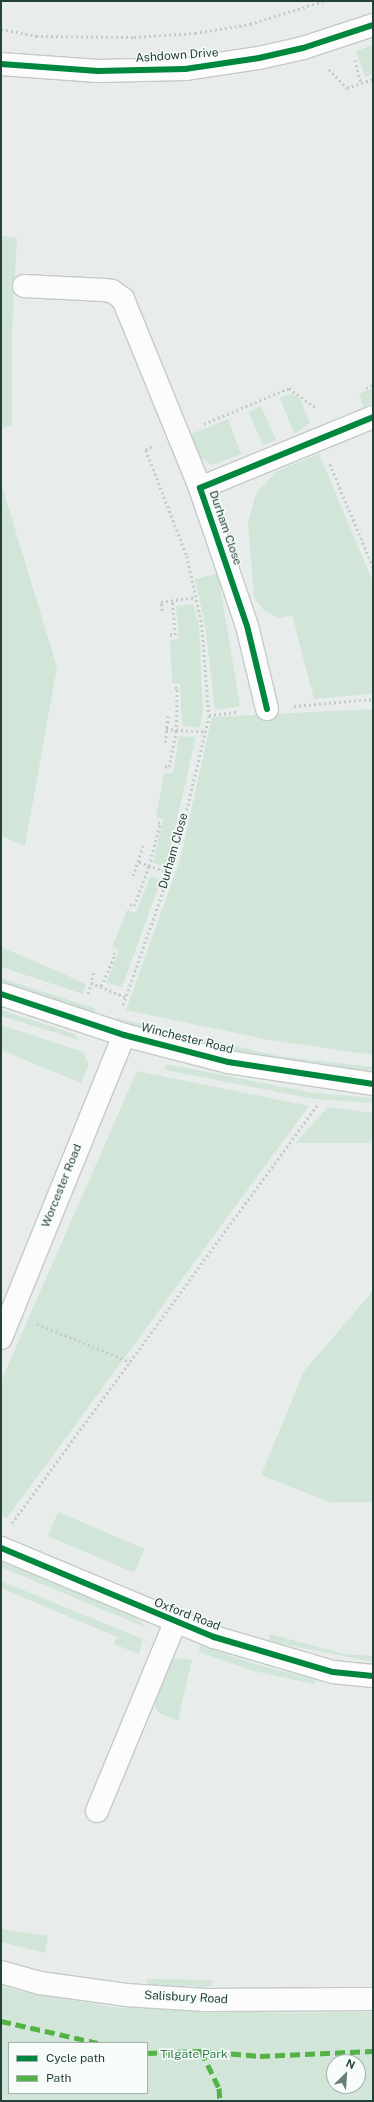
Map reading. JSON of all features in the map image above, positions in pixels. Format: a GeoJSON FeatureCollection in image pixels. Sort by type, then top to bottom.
{"type":"FeatureCollection","features":[{"type":"Feature","properties":{"kind":"street","name":"Ashdown Drive"},"geometry":{"type":"LineString","coordinates":[[1,64],[98,71],[186,69],[259,58],[303,48],[373,25]]}},
{"type":"Feature","properties":{"kind":"street"},"geometry":{"type":"LineString","coordinates":[[24,286],[104,290],[118,294],[123,299],[200,488]]}},
{"type":"Feature","properties":{"kind":"street","name":"Durham Close"},"geometry":{"type":"LineString","coordinates":[[267,709],[246,626],[200,488],[373,417]]}},
{"type":"Feature","properties":{"kind":"street","name":"Winchester Road"},"geometry":{"type":"LineString","coordinates":[[1,994],[93,1023],[124,1035],[228,1062],[321,1078],[373,1084]]}},
{"type":"Feature","properties":{"kind":"street","name":"Worcester Road"},"geometry":{"type":"LineString","coordinates":[[2,1335],[124,1035]]}},
{"type":"Feature","properties":{"kind":"street","name":"Oxford Road"},"geometry":{"type":"LineString","coordinates":[[1,1548],[175,1623],[266,1654],[333,1672],[373,1676]]}},
{"type":"Feature","properties":{"kind":"street"},"geometry":{"type":"LineString","coordinates":[[97,1811],[175,1623]]}},
{"type":"Feature","properties":{"kind":"street","name":"Salisbury Road"},"geometry":{"type":"LineString","coordinates":[[1,1972],[40,1983],[173,1998],[205,2000],[373,1999]]}},
{"type":"Feature","properties":{"kind":"path"},"geometry":{"type":"LineString","coordinates":[[1,29],[36,36],[134,37],[195,33],[250,24],[324,1]]}},
{"type":"Feature","properties":{"kind":"path"},"geometry":{"type":"LineString","coordinates":[[317,408],[327,456],[373,567]]}},
{"type":"Feature","properties":{"kind":"path"},"geometry":{"type":"LineString","coordinates":[[162,611],[161,602],[195,598]]}},
{"type":"Feature","properties":{"kind":"path"},"geometry":{"type":"LineString","coordinates":[[170,634],[175,635],[172,601]]}},
{"type":"Feature","properties":{"kind":"path"},"geometry":{"type":"LineString","coordinates":[[165,766],[170,767],[176,732],[177,688],[172,688]]}},
{"type":"Feature","properties":{"kind":"path"},"geometry":{"type":"LineString","coordinates":[[165,743],[168,716]]}},
{"type":"Feature","properties":{"kind":"path"},"geometry":{"type":"LineString","coordinates":[[166,729],[176,732],[205,732]]}},
{"type":"Feature","properties":{"kind":"path"},"geometry":{"type":"LineString","coordinates":[[130,904],[134,906],[149,866],[160,823],[155,823]]}},
{"type":"Feature","properties":{"kind":"path"},"geometry":{"type":"LineString","coordinates":[[133,876],[139,862],[142,846]]}},
{"type":"Feature","properties":{"kind":"path"},"geometry":{"type":"LineString","coordinates":[[139,862],[169,873]]}},
{"type":"Feature","properties":{"kind":"path"},"geometry":{"type":"LineString","coordinates":[[101,986],[115,954],[110,952]]}},
{"type":"Feature","properties":{"kind":"path"},"geometry":{"type":"LineString","coordinates":[[94,973],[91,983],[125,997]]}},
{"type":"Feature","properties":{"kind":"path"},"geometry":{"type":"LineString","coordinates":[[9,1526],[131,1362],[319,1103],[321,1078]]}},
{"type":"Feature","properties":{"kind":"path"},"geometry":{"type":"LineString","coordinates":[[10,1313],[131,1362]]}},
{"type":"Feature","properties":{"kind":"green space"},"geometry":{"type":"Polygon","coordinates":[[[373,45],[373,74],[365,77],[356,51],[373,45]]]}},
{"type":"Feature","properties":{"kind":"green space"},"geometry":{"type":"Polygon","coordinates":[[[1,236],[17,238],[12,333],[12,425],[1,429],[1,236]]]}},
{"type":"Feature","properties":{"kind":"green space"},"geometry":{"type":"Polygon","coordinates":[[[373,388],[373,403],[363,407],[359,394],[373,388]]]}},
{"type":"Feature","properties":{"kind":"green space"},"geometry":{"type":"Polygon","coordinates":[[[292,393],[300,399],[310,423],[294,434],[280,398],[292,393]]]}},
{"type":"Feature","properties":{"kind":"green space"},"geometry":{"type":"Polygon","coordinates":[[[261,406],[276,440],[263,445],[248,412],[261,406]]]}},
{"type":"Feature","properties":{"kind":"green space"},"geometry":{"type":"Polygon","coordinates":[[[228,419],[241,454],[212,465],[198,455],[191,434],[228,419]]]}},
{"type":"Feature","properties":{"kind":"green space"},"geometry":{"type":"Polygon","coordinates":[[[319,454],[373,582],[373,694],[314,699],[292,615],[279,618],[265,611],[254,598],[248,523],[256,493],[277,471],[319,454]]]}},
{"type":"Feature","properties":{"kind":"green space"},"geometry":{"type":"Polygon","coordinates":[[[1,483],[57,667],[25,846],[1,836],[1,483]]]}},
{"type":"Feature","properties":{"kind":"green space"},"geometry":{"type":"Polygon","coordinates":[[[218,573],[240,706],[215,710],[205,625],[195,579],[218,573]]]}},
{"type":"Feature","properties":{"kind":"green space"},"geometry":{"type":"Polygon","coordinates":[[[193,604],[199,625],[203,713],[200,728],[182,725],[180,684],[172,683],[170,640],[179,639],[176,606],[193,604]]]}},
{"type":"Feature","properties":{"kind":"green space"},"geometry":{"type":"Polygon","coordinates":[[[373,709],[373,1055],[269,1040],[126,1010],[180,860],[212,717],[373,709]]]}},
{"type":"Feature","properties":{"kind":"green space"},"geometry":{"type":"Polygon","coordinates":[[[179,736],[196,737],[166,867],[153,863],[163,819],[156,817],[164,773],[173,773],[179,736]]]}},
{"type":"Feature","properties":{"kind":"green space"},"geometry":{"type":"Polygon","coordinates":[[[150,876],[161,880],[122,987],[106,983],[119,950],[112,947],[127,910],[136,913],[150,876]]]}},
{"type":"Feature","properties":{"kind":"green space"},"geometry":{"type":"Polygon","coordinates":[[[1,947],[86,984],[83,994],[1,967],[1,947]]]}},
{"type":"Feature","properties":{"kind":"green space"},"geometry":{"type":"Polygon","coordinates":[[[1,978],[95,1009],[94,1013],[1,983],[1,978]]]}},
{"type":"Feature","properties":{"kind":"green space"},"geometry":{"type":"Polygon","coordinates":[[[1,1010],[75,1034],[79,1040],[1,1016],[1,1010]]]}},
{"type":"Feature","properties":{"kind":"green space"},"geometry":{"type":"Polygon","coordinates":[[[117,1018],[278,1056],[373,1067],[373,1073],[278,1061],[215,1049],[111,1022],[117,1018]]]}},
{"type":"Feature","properties":{"kind":"green space"},"geometry":{"type":"Polygon","coordinates":[[[1,1025],[83,1052],[89,1064],[81,1083],[1,1050],[1,1025]]]}},
{"type":"Feature","properties":{"kind":"green space"},"geometry":{"type":"Polygon","coordinates":[[[166,1064],[315,1093],[373,1098],[373,1103],[314,1099],[165,1070],[166,1064]]]}},
{"type":"Feature","properties":{"kind":"green space"},"geometry":{"type":"Polygon","coordinates":[[[137,1071],[309,1106],[7,1518],[1,1515],[1,1381],[137,1071]]]}},
{"type":"Feature","properties":{"kind":"green space"},"geometry":{"type":"Polygon","coordinates":[[[328,1107],[373,1113],[371,1143],[295,1143],[328,1107]]]}},
{"type":"Feature","properties":{"kind":"green space"},"geometry":{"type":"Polygon","coordinates":[[[373,1291],[373,1502],[329,1502],[261,1475],[304,1371],[373,1291]]]}},
{"type":"Feature","properties":{"kind":"green space"},"geometry":{"type":"Polygon","coordinates":[[[58,1512],[145,1549],[134,1573],[48,1536],[58,1512]]]}},
{"type":"Feature","properties":{"kind":"green space"},"geometry":{"type":"Polygon","coordinates":[[[1,1559],[136,1617],[147,1628],[1,1567],[1,1559]]]}},
{"type":"Feature","properties":{"kind":"green space"},"geometry":{"type":"Polygon","coordinates":[[[1,1581],[143,1639],[139,1654],[114,1644],[117,1637],[1,1588],[1,1581]]]}},
{"type":"Feature","properties":{"kind":"green space"},"geometry":{"type":"Polygon","coordinates":[[[270,1634],[345,1654],[373,1656],[373,1662],[268,1641],[270,1634]]]}},
{"type":"Feature","properties":{"kind":"green space"},"geometry":{"type":"Polygon","coordinates":[[[200,1645],[255,1664],[316,1680],[314,1684],[254,1671],[199,1652],[200,1645]]]}},
{"type":"Feature","properties":{"kind":"green space"},"geometry":{"type":"Polygon","coordinates":[[[179,1658],[192,1660],[178,1721],[159,1713],[153,1704],[167,1666],[173,1660],[179,1658]]]}},
{"type":"Feature","properties":{"kind":"green space"},"geometry":{"type":"Polygon","coordinates":[[[1,1929],[48,1936],[45,1953],[1,1942],[1,1929]]]}},
{"type":"Feature","properties":{"kind":"green space"},"geometry":{"type":"Polygon","coordinates":[[[147,1979],[212,1980],[211,1987],[148,1985],[147,1979]]]}},
{"type":"Feature","properties":{"kind":"green space","name":"Tilgate Park"},"geometry":{"type":"Polygon","coordinates":[[[1,1985],[20,1991],[112,2007],[286,2013],[373,2012],[373,2101],[1,2101],[1,1985]]]}},
{"type":"Feature","properties":{"kind":"marked path"},"geometry":{"type":"LineString","coordinates":[[1,2021],[94,2042]]}},
{"type":"Feature","properties":{"kind":"marked path"},"geometry":{"type":"LineString","coordinates":[[201,2051],[219,2088],[220,2101]]}},
{"type":"Feature","properties":{"kind":"marked path"},"geometry":{"type":"LineString","coordinates":[[148,2053],[201,2051],[260,2056],[373,2051]]}},
{"type":"Feature","properties":{"kind":"cycle path"},"geometry":{"type":"LineString","coordinates":[[1,64],[98,71],[185,69],[259,58],[303,48],[373,25]]}},
{"type":"Feature","properties":{"kind":"cycle path"},"geometry":{"type":"LineString","coordinates":[[267,709],[247,626],[200,488],[373,417]]}},
{"type":"Feature","properties":{"kind":"cycle path"},"geometry":{"type":"LineString","coordinates":[[1,994],[124,1035],[228,1062],[373,1084]]}},
{"type":"Feature","properties":{"kind":"cycle path"},"geometry":{"type":"LineString","coordinates":[[1,1548],[214,1637],[333,1672],[373,1676]]}}]}
